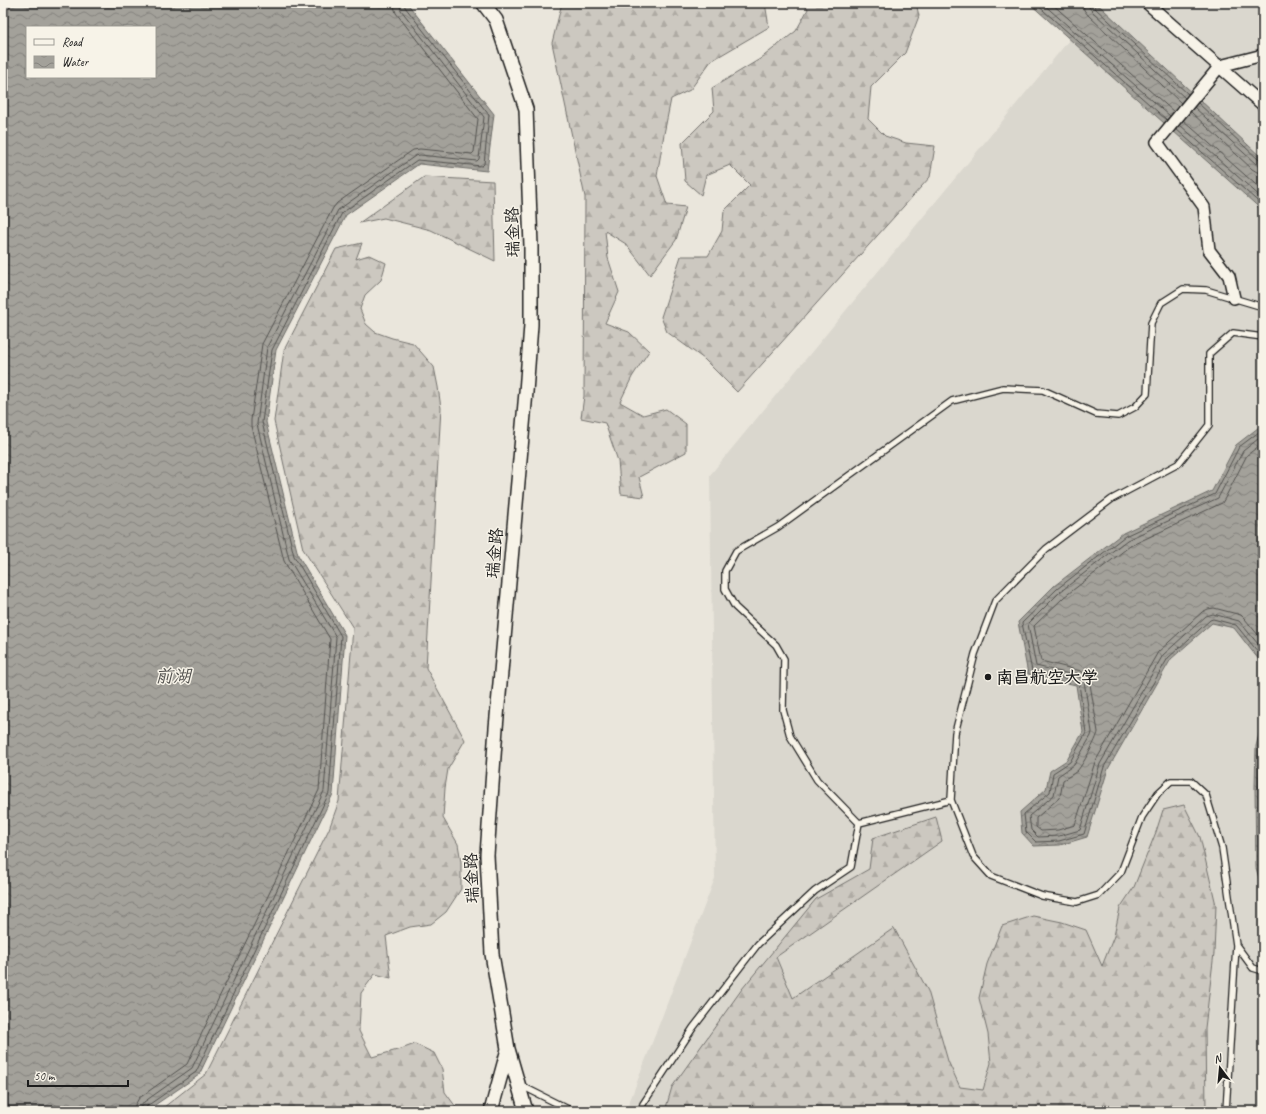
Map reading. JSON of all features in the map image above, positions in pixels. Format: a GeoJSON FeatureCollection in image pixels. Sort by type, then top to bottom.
{"type":"FeatureCollection","features":[{"type":"Feature","properties":{"kind":"street","name":"瑞金路"},"geometry":{"type":"LineString","coordinates":[[483,3],[496,20],[526,108],[531,246],[531,325],[528,377],[496,728],[487,855],[492,954],[508,1049],[526,1111]]}},
{"type":"Feature","properties":{"kind":"street"},"geometry":{"type":"LineString","coordinates":[[1147,3],[1263,105]]}},
{"type":"Feature","properties":{"kind":"street"},"geometry":{"type":"LineString","coordinates":[[1234,298],[1229,276],[1209,250],[1204,207],[1157,142],[1220,66],[1263,55]]}},
{"type":"Feature","properties":{"kind":"street"},"geometry":{"type":"LineString","coordinates":[[491,1111],[508,1049]]}},
{"type":"Feature","properties":{"kind":"lane"},"geometry":{"type":"LineString","coordinates":[[859,823],[816,780],[790,736],[783,710],[784,659],[776,645],[735,607],[725,589],[725,571],[736,551],[778,528],[952,401],[1004,388],[1043,390],[1096,414],[1118,416],[1135,407],[1147,394],[1151,323],[1161,303],[1183,289],[1206,290],[1263,306]]}},
{"type":"Feature","properties":{"kind":"lane"},"geometry":{"type":"LineString","coordinates":[[1226,1111],[1236,944],[1222,848],[1206,795],[1191,781],[1171,781],[1158,793],[1142,817],[1121,872],[1098,895],[1077,902],[1042,896],[991,876],[973,856],[951,800],[955,733],[975,654],[995,601],[1046,549],[1112,499],[1178,464],[1209,425],[1209,354],[1233,333],[1263,337]]}},
{"type":"Feature","properties":{"kind":"lane"},"geometry":{"type":"LineString","coordinates":[[859,823],[951,800]]}},
{"type":"Feature","properties":{"kind":"lane"},"geometry":{"type":"LineString","coordinates":[[641,1111],[643,1104],[693,1028],[758,944],[815,891],[851,867],[859,823]]}},
{"type":"Feature","properties":{"kind":"lane"},"geometry":{"type":"LineString","coordinates":[[1236,944],[1253,968],[1263,971]]}},
{"type":"Feature","properties":{"kind":"lane"},"geometry":{"type":"LineString","coordinates":[[518,1084],[572,1111]]}},
{"type":"Feature","properties":{"kind":"shaded area","name":"南昌航空大学"},"geometry":{"type":"Polygon","coordinates":[[[1087,3],[1263,3],[1263,1111],[626,1111],[715,878],[710,475],[1094,10],[1087,3]]]}},
{"type":"Feature","properties":{"kind":"green space"},"geometry":{"type":"Polygon","coordinates":[[[562,3],[765,3],[769,27],[711,61],[690,90],[671,99],[657,176],[667,205],[686,207],[676,240],[650,275],[626,244],[605,231],[608,258],[619,292],[605,323],[629,332],[649,351],[632,377],[620,402],[643,415],[666,409],[686,424],[686,452],[639,477],[644,497],[621,494],[618,461],[605,423],[581,418],[584,396],[585,197],[552,43],[562,3]]]}},
{"type":"Feature","properties":{"kind":"green space"},"geometry":{"type":"Polygon","coordinates":[[[804,3],[916,3],[919,16],[905,53],[871,87],[868,119],[885,136],[906,143],[935,146],[930,177],[737,392],[704,359],[667,332],[661,317],[681,256],[708,256],[722,231],[724,211],[750,185],[730,165],[706,175],[701,195],[685,181],[682,143],[714,111],[712,88],[760,59],[796,31],[808,9],[804,3]]]}},
{"type":"Feature","properties":{"kind":"green space"},"geometry":{"type":"Polygon","coordinates":[[[424,177],[493,181],[495,261],[431,230],[384,218],[359,223],[424,177]]]}},
{"type":"Feature","properties":{"kind":"green space"},"geometry":{"type":"Polygon","coordinates":[[[362,243],[356,259],[369,255],[386,263],[381,280],[365,295],[360,309],[366,324],[375,332],[413,343],[434,367],[441,408],[426,668],[465,740],[448,769],[443,818],[458,844],[461,862],[461,889],[446,912],[431,924],[410,927],[386,936],[391,978],[375,974],[361,993],[359,1031],[372,1057],[415,1044],[434,1053],[442,1069],[445,1092],[456,1107],[457,1111],[159,1111],[206,1074],[329,829],[339,801],[353,628],[303,549],[274,421],[284,350],[336,249],[362,243]]]}},
{"type":"Feature","properties":{"kind":"green space"},"geometry":{"type":"Polygon","coordinates":[[[1184,805],[1200,837],[1216,905],[1214,953],[1205,1028],[1206,1111],[665,1111],[672,1087],[742,989],[816,899],[869,869],[873,838],[936,817],[942,841],[776,957],[793,998],[894,928],[928,991],[948,1061],[960,1087],[983,1090],[991,1063],[988,1034],[979,998],[987,964],[1002,926],[1033,916],[1062,922],[1086,930],[1102,966],[1114,936],[1120,908],[1134,887],[1156,832],[1163,810],[1184,805]]]}},
{"type":"Feature","properties":{"kind":"water","name":"前湖"},"geometry":{"type":"Polygon","coordinates":[[[3,3],[407,3],[494,114],[487,171],[419,164],[346,215],[276,350],[266,422],[298,555],[345,635],[333,794],[199,1075],[146,1111],[3,1111],[3,3]]]}},
{"type":"Feature","properties":{"kind":"water"},"geometry":{"type":"Polygon","coordinates":[[[1029,3],[1096,3],[1103,9],[1263,159],[1263,211],[1029,3]]]}},
{"type":"Feature","properties":{"kind":"water"},"geometry":{"type":"Polygon","coordinates":[[[1263,424],[1263,665],[1234,628],[1212,623],[1171,659],[1108,769],[1087,837],[1060,845],[1034,846],[1022,833],[1020,812],[1046,789],[1050,771],[1067,760],[1083,732],[1076,685],[1028,674],[1018,622],[1054,586],[1123,533],[1212,491],[1236,445],[1263,424]]]}},
{"type":"Feature","properties":{"kind":"water"},"geometry":{"type":"Polygon","coordinates":[[[1263,719],[1263,892],[1256,868],[1255,788],[1256,746],[1263,719]]]}},
{"type":"Feature","properties":{"kind":"place","name":"南昌航空大学"},"geometry":{"type":"Point","coordinates":[988,677]}}]}
